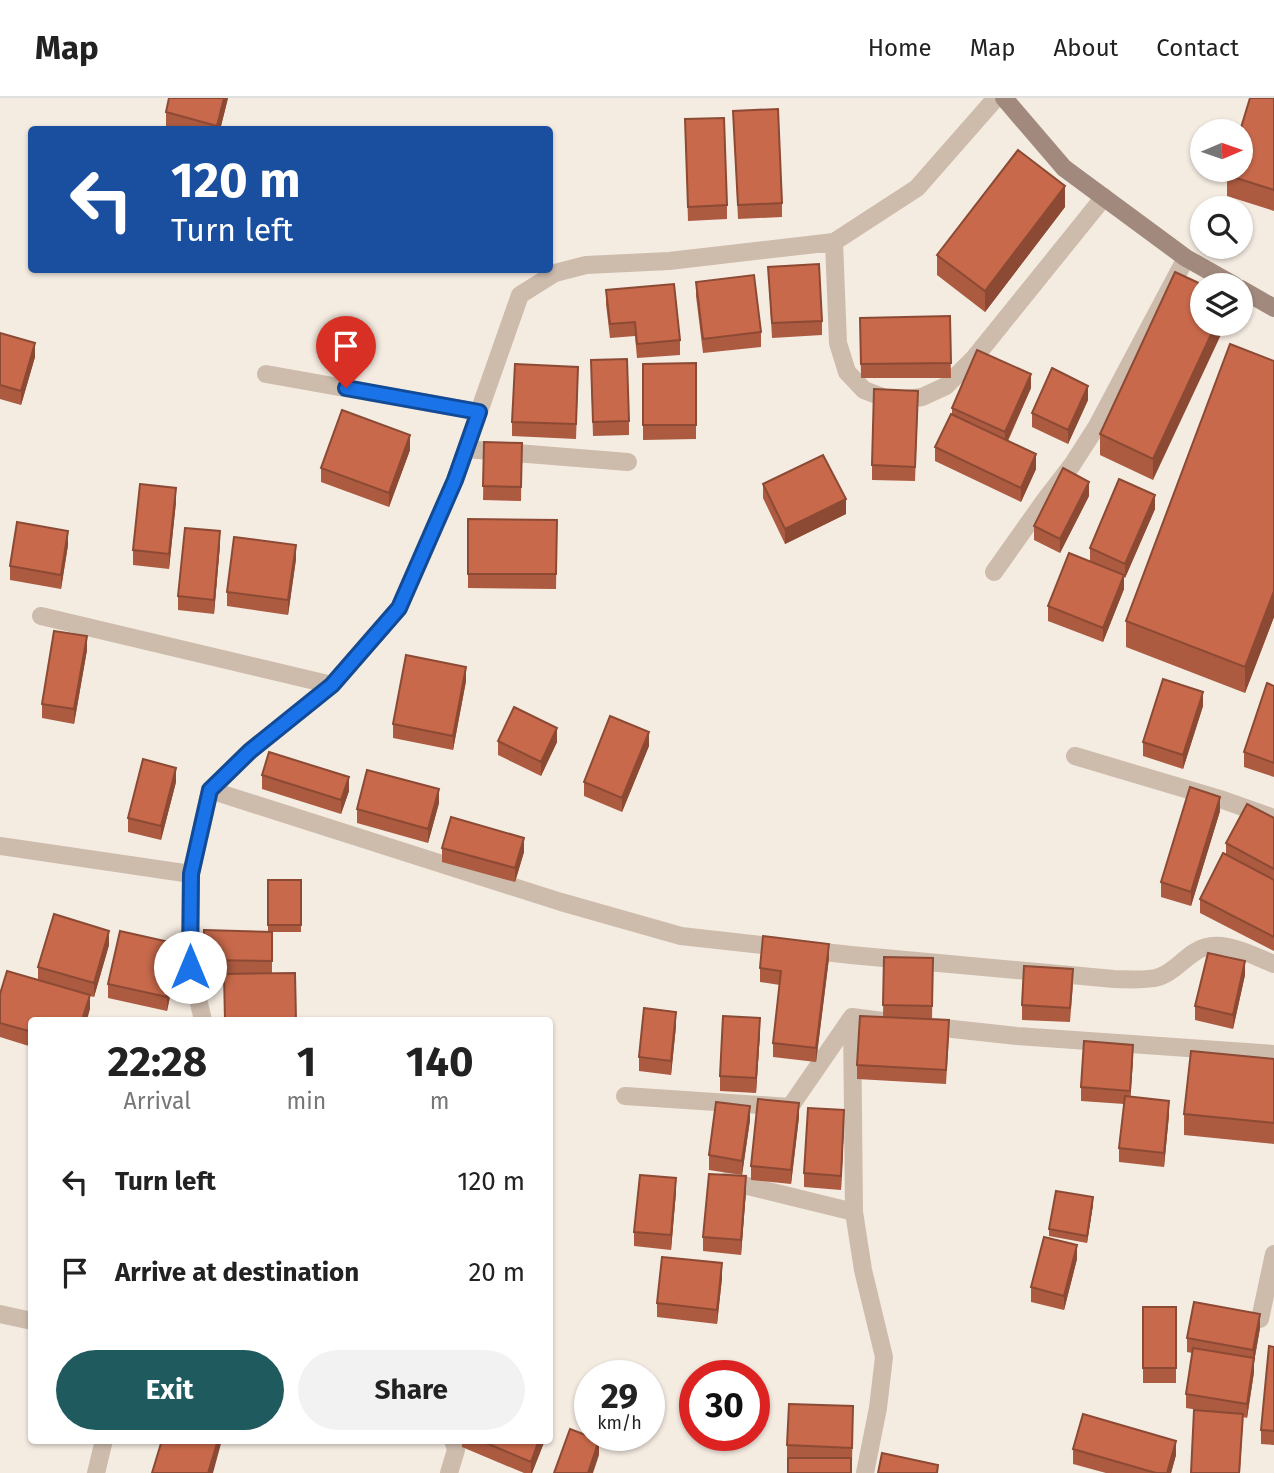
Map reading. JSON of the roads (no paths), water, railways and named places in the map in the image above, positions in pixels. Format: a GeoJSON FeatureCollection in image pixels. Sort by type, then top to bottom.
{"type":"FeatureCollection","features":[{"type":"Feature","properties":{"kind":"street"},"geometry":{"type":"LineString","coordinates":[[202,1017],[190,967],[191,874],[210,790],[250,751],[332,685],[399,608],[455,480],[520,295],[555,273],[586,265],[669,261],[834,243],[917,188],[996,98]]}},
{"type":"Feature","properties":{"kind":"street"},"geometry":{"type":"LineString","coordinates":[[1004,98],[1065,168],[1186,258],[1213,273]]}},
{"type":"Feature","properties":{"kind":"street"},"geometry":{"type":"LineString","coordinates":[[834,243],[838,343],[847,372],[864,390],[893,401],[922,397],[946,386],[975,357],[1104,197]]}},
{"type":"Feature","properties":{"kind":"street"},"geometry":{"type":"LineString","coordinates":[[994,572],[1097,426],[1186,258]]}},
{"type":"Feature","properties":{"kind":"street"},"geometry":{"type":"LineString","coordinates":[[1253,296],[1274,308]]}},
{"type":"Feature","properties":{"kind":"street"},"geometry":{"type":"LineString","coordinates":[[267,373],[479,412]]}},
{"type":"Feature","properties":{"kind":"street"},"geometry":{"type":"LineString","coordinates":[[466,449],[628,462]]}},
{"type":"Feature","properties":{"kind":"street"},"geometry":{"type":"LineString","coordinates":[[41,616],[332,685]]}},
{"type":"Feature","properties":{"kind":"street"},"geometry":{"type":"LineString","coordinates":[[1075,756],[1274,818]]}},
{"type":"Feature","properties":{"kind":"street"},"geometry":{"type":"LineString","coordinates":[[210,790],[561,902],[681,936],[1114,979],[1157,978],[1175,970],[1195,951],[1214,946],[1238,949],[1274,964]]}},
{"type":"Feature","properties":{"kind":"street"},"geometry":{"type":"LineString","coordinates":[[0,846],[191,874]]}},
{"type":"Feature","properties":{"kind":"street"},"geometry":{"type":"LineString","coordinates":[[852,1017],[1017,1036],[1274,1054]]}},
{"type":"Feature","properties":{"kind":"street"},"geometry":{"type":"LineString","coordinates":[[625,1096],[790,1107],[852,1017]]}},
{"type":"Feature","properties":{"kind":"street"},"geometry":{"type":"LineString","coordinates":[[852,1017],[854,1212],[863,1270],[884,1357],[878,1408],[865,1473]]}},
{"type":"Feature","properties":{"kind":"street"},"geometry":{"type":"LineString","coordinates":[[727,1181],[854,1212]]}},
{"type":"Feature","properties":{"kind":"street"},"geometry":{"type":"LineString","coordinates":[[1260,1319],[1274,1254]]}},
{"type":"Feature","properties":{"kind":"street"},"geometry":{"type":"LineString","coordinates":[[0,1314],[28,1320]]}},
{"type":"Feature","properties":{"kind":"street"},"geometry":{"type":"LineString","coordinates":[[96,1473],[103,1444]]}},
{"type":"Feature","properties":{"kind":"street"},"geometry":{"type":"LineString","coordinates":[[449,1473],[456,1450],[454,1444]]}}]}
